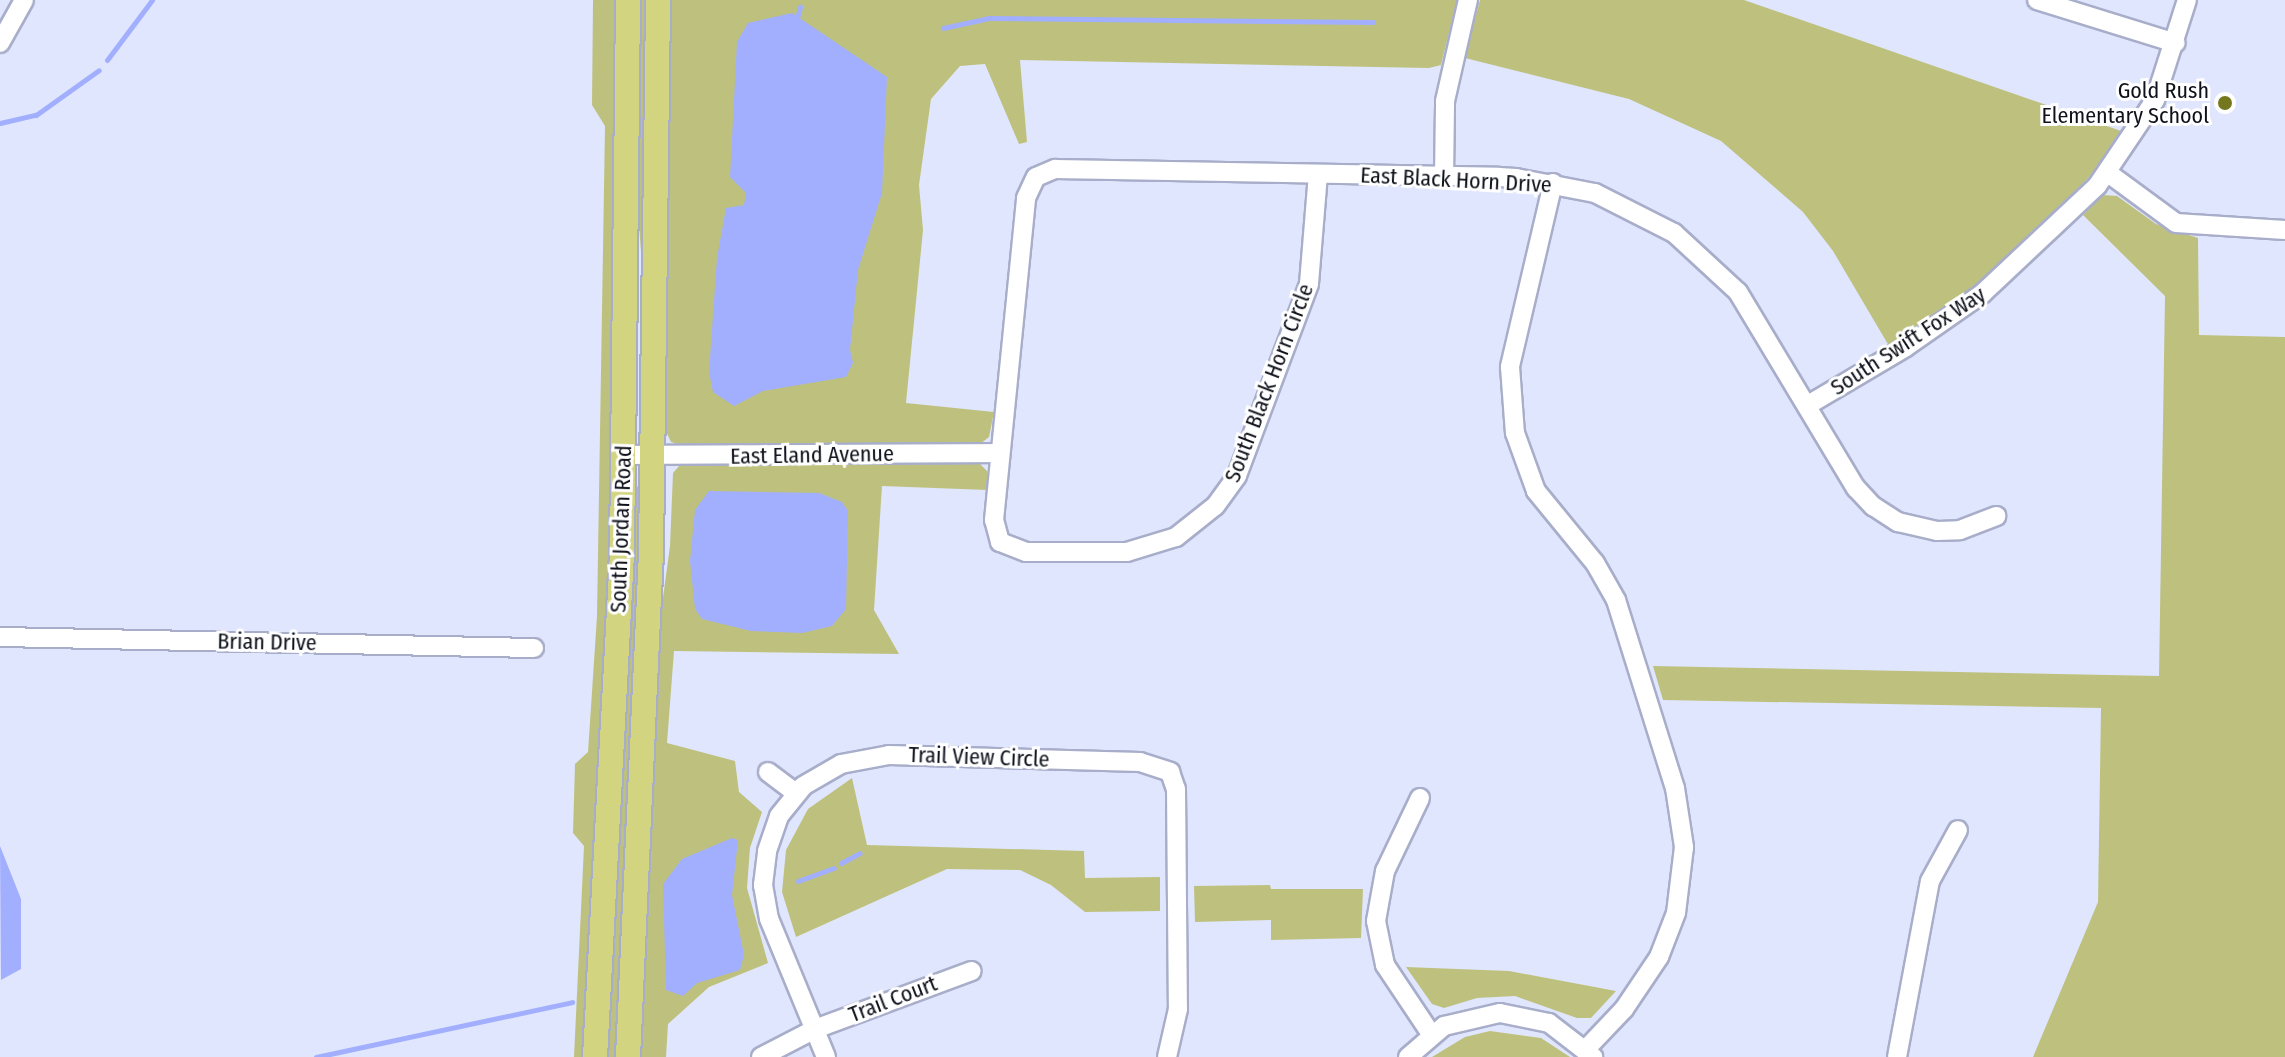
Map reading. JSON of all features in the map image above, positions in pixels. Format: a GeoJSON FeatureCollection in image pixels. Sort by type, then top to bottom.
{"type":"FeatureCollection","features":[{"type":"Feature","properties":{"kind":"main road","name":"South Jordan Road"},"geometry":{"type":"LineString","coordinates":[[595,1057],[623,455],[628,0]]}},
{"type":"Feature","properties":{"kind":"main road","name":"South Jordan Road"},"geometry":{"type":"LineString","coordinates":[[628,1057],[653,455],[658,0]]}},
{"type":"Feature","properties":{"kind":"street"},"geometry":{"type":"LineString","coordinates":[[0,43],[24,0]]}},
{"type":"Feature","properties":{"kind":"street"},"geometry":{"type":"LineString","coordinates":[[1444,177],[1445,101],[1468,0]]}},
{"type":"Feature","properties":{"kind":"street"},"geometry":{"type":"LineString","coordinates":[[2037,0],[2176,43]]}},
{"type":"Feature","properties":{"kind":"street","name":"South Swift Fox Way"},"geometry":{"type":"LineString","coordinates":[[1808,405],[1906,347],[1983,293],[2044,240],[2108,173],[2155,100],[2176,43],[2187,0]]}},
{"type":"Feature","properties":{"kind":"street","name":"East Black Horn Drive"},"geometry":{"type":"LineString","coordinates":[[1000,453],[1031,171],[1318,174],[1553,183],[1630,208],[1694,248],[1745,302],[1856,488],[1891,518],[1918,528],[1950,531],[1996,516]]}},
{"type":"Feature","properties":{"kind":"street"},"geometry":{"type":"LineString","coordinates":[[2108,173],[2176,223],[2285,230]]}},
{"type":"Feature","properties":{"kind":"street","name":"South Black Horn Circle"},"geometry":{"type":"LineString","coordinates":[[1000,453],[994,547],[1026,552],[1127,552],[1176,537],[1215,506],[1237,476],[1309,284],[1318,174]]}},
{"type":"Feature","properties":{"kind":"street"},"geometry":{"type":"LineString","coordinates":[[1408,1057],[1431,1034],[1470,1017],[1513,1013],[1549,1023],[1589,1053],[1649,975],[1671,929],[1683,879],[1679,801],[1609,585],[1536,491],[1512,420],[1512,353],[1553,183]]}},
{"type":"Feature","properties":{"kind":"street","name":"East Eland Avenue"},"geometry":{"type":"LineString","coordinates":[[623,455],[1000,453]]}},
{"type":"Feature","properties":{"kind":"street","name":"Brian Drive"},"geometry":{"type":"LineString","coordinates":[[0,637],[534,648]]}},
{"type":"Feature","properties":{"kind":"street","name":"Trail View Circle"},"geometry":{"type":"LineString","coordinates":[[826,1057],[773,932],[763,885],[770,840],[796,793],[841,764],[875,755],[1140,762],[1174,769],[1178,1009],[1167,1057]]}},
{"type":"Feature","properties":{"kind":"street"},"geometry":{"type":"LineString","coordinates":[[768,772],[796,793]]}},
{"type":"Feature","properties":{"kind":"street"},"geometry":{"type":"LineString","coordinates":[[1420,798],[1385,871],[1376,921],[1385,965],[1431,1034]]}},
{"type":"Feature","properties":{"kind":"street"},"geometry":{"type":"LineString","coordinates":[[1897,1057],[1930,881],[1958,830]]}},
{"type":"Feature","properties":{"kind":"street","name":"Trail Court"},"geometry":{"type":"LineString","coordinates":[[815,1029],[972,971]]}},
{"type":"Feature","properties":{"kind":"street"},"geometry":{"type":"LineString","coordinates":[[761,1057],[815,1029]]}},
{"type":"Feature","properties":{"kind":"green space"},"geometry":{"type":"Polygon","coordinates":[[[593,0],[619,0],[613,491],[586,1057],[574,1057],[584,846],[573,833],[575,764],[588,752],[597,616],[605,126],[592,105],[593,0]]]}},
{"type":"Feature","properties":{"kind":"green space"},"geometry":{"type":"Polygon","coordinates":[[[638,0],[649,0],[647,266],[642,266],[636,182],[638,0]]]}},
{"type":"Feature","properties":{"kind":"green space"},"geometry":{"type":"Polygon","coordinates":[[[668,0],[1457,0],[1441,65],[1429,68],[1020,60],[1027,142],[1019,144],[985,64],[960,66],[931,99],[919,185],[923,230],[906,403],[994,412],[989,437],[980,444],[688,447],[671,442],[664,427],[668,0]]]}},
{"type":"Feature","properties":{"kind":"green space"},"geometry":{"type":"Polygon","coordinates":[[[1480,0],[1744,0],[2124,132],[2092,174],[2032,236],[1968,291],[1889,346],[1833,251],[1803,212],[1721,141],[1629,99],[1465,58],[1480,0]]]}},
{"type":"Feature","properties":{"kind":"green space"},"geometry":{"type":"Polygon","coordinates":[[[2103,195],[2117,196],[2156,224],[2198,238],[2199,335],[2285,337],[2285,1057],[2033,1057],[2098,902],[2101,708],[1663,700],[1653,666],[2159,676],[2165,296],[2083,215],[2103,195]]]}},
{"type":"Feature","properties":{"kind":"green space"},"geometry":{"type":"Polygon","coordinates":[[[980,464],[987,471],[987,490],[882,486],[874,610],[899,654],[674,651],[667,743],[735,761],[739,792],[762,812],[750,848],[747,888],[768,963],[709,987],[668,1024],[666,1057],[639,1057],[656,649],[670,546],[673,473],[679,466],[695,465],[980,464]]]}},
{"type":"Feature","properties":{"kind":"green space"},"geometry":{"type":"Polygon","coordinates":[[[641,479],[619,1057],[609,1057],[607,1001],[634,494],[641,479]]]}},
{"type":"Feature","properties":{"kind":"green space"},"geometry":{"type":"Polygon","coordinates":[[[852,778],[867,845],[1084,851],[1085,878],[1160,877],[1160,911],[1085,912],[1051,885],[1020,870],[947,869],[796,937],[782,892],[786,850],[808,809],[852,778]]]}},
{"type":"Feature","properties":{"kind":"green space"},"geometry":{"type":"Polygon","coordinates":[[[1270,885],[1271,889],[1363,889],[1361,938],[1271,940],[1271,920],[1195,922],[1194,886],[1270,885]]]}},
{"type":"Feature","properties":{"kind":"green space"},"geometry":{"type":"Polygon","coordinates":[[[1406,967],[1509,971],[1616,991],[1591,1018],[1577,1018],[1515,996],[1477,998],[1444,1008],[1432,1004],[1406,967]]]}},
{"type":"Feature","properties":{"kind":"green space"},"geometry":{"type":"Polygon","coordinates":[[[1490,1031],[1541,1038],[1570,1057],[1432,1057],[1465,1037],[1490,1031]]]}},
{"type":"Feature","properties":{"kind":"water"},"geometry":{"type":"Polygon","coordinates":[[[792,13],[887,77],[882,193],[858,270],[850,350],[853,363],[846,377],[763,391],[734,406],[713,392],[709,372],[717,258],[726,208],[744,205],[746,193],[730,177],[737,42],[748,23],[792,13]]]}},
{"type":"Feature","properties":{"kind":"water"},"geometry":{"type":"Polygon","coordinates":[[[709,491],[819,493],[842,502],[848,511],[846,609],[832,626],[802,633],[751,631],[702,619],[695,609],[690,561],[695,510],[709,491]]]}},
{"type":"Feature","properties":{"kind":"water"},"geometry":{"type":"Polygon","coordinates":[[[732,838],[738,840],[732,895],[744,955],[740,970],[697,983],[683,996],[666,990],[663,884],[682,859],[732,838]]]}},
{"type":"Feature","properties":{"kind":"water"},"geometry":{"type":"Polygon","coordinates":[[[0,846],[21,899],[21,969],[1,980],[0,846]]]}},
{"type":"Feature","properties":{"kind":"waterway"},"geometry":{"type":"LineString","coordinates":[[107,60],[152,0]]}},
{"type":"Feature","properties":{"kind":"waterway"},"geometry":{"type":"LineString","coordinates":[[796,22],[800,7]]}},
{"type":"Feature","properties":{"kind":"waterway"},"geometry":{"type":"LineString","coordinates":[[943,28],[989,18],[1373,22]]}},
{"type":"Feature","properties":{"kind":"waterway"},"geometry":{"type":"LineString","coordinates":[[0,123],[36,115],[99,70]]}},
{"type":"Feature","properties":{"kind":"waterway"},"geometry":{"type":"LineString","coordinates":[[841,863],[860,853]]}},
{"type":"Feature","properties":{"kind":"waterway"},"geometry":{"type":"LineString","coordinates":[[798,881],[834,868]]}},
{"type":"Feature","properties":{"kind":"waterway"},"geometry":{"type":"LineString","coordinates":[[316,1057],[572,1002]]}},
{"type":"Feature","properties":{"kind":"place","name":"Gold Rush Elementary School"},"geometry":{"type":"Point","coordinates":[2225,103]}}]}
